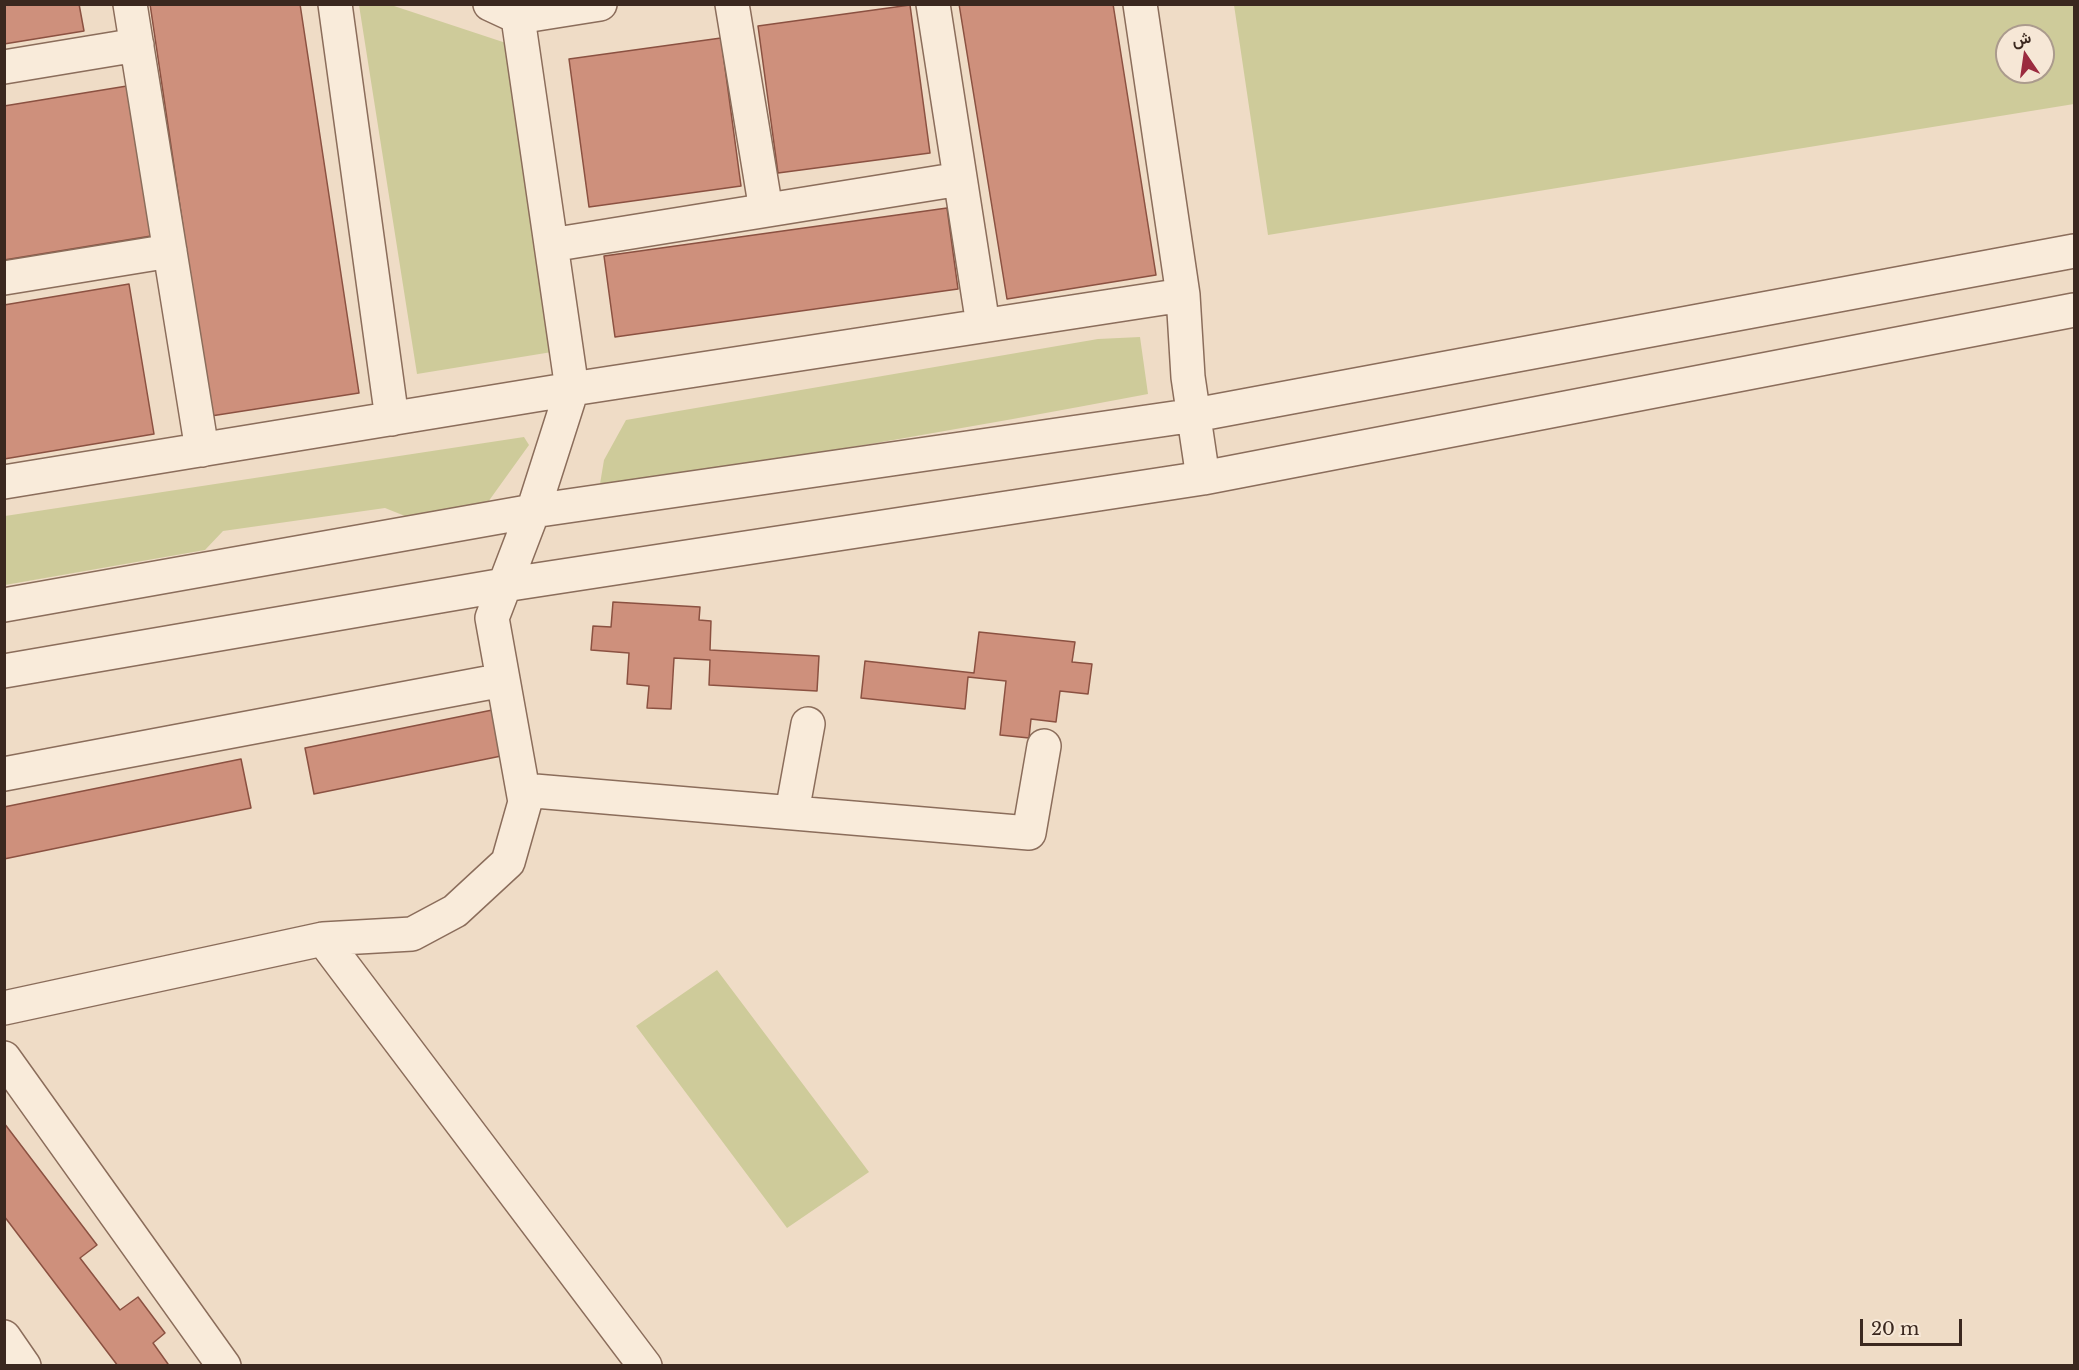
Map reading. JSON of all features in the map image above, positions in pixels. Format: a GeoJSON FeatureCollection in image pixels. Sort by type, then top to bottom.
{"type":"FeatureCollection","features":[{"type":"Feature","properties":{"kind":"street"},"geometry":{"type":"LineString","coordinates":[[130,4],[202,450]]}},
{"type":"Feature","properties":{"kind":"street"},"geometry":{"type":"LineString","coordinates":[[335,4],[392,419]]}},
{"type":"Feature","properties":{"kind":"street"},"geometry":{"type":"LineString","coordinates":[[4,1008],[323,939],[412,934],[454,911],[508,862],[525,802],[492,618],[533,511],[572,389],[551,245],[508,9],[600,4]]}},
{"type":"Feature","properties":{"kind":"street"},"geometry":{"type":"LineString","coordinates":[[732,4],[766,210]]}},
{"type":"Feature","properties":{"kind":"street"},"geometry":{"type":"LineString","coordinates":[[933,4],[982,325]]}},
{"type":"Feature","properties":{"kind":"street"},"geometry":{"type":"LineString","coordinates":[[1140,4],[1183,295],[1188,377],[1203,478]]}},
{"type":"Feature","properties":{"kind":"street"},"geometry":{"type":"LineString","coordinates":[[4,67],[137,45]]}},
{"type":"Feature","properties":{"kind":"street"},"geometry":{"type":"LineString","coordinates":[[551,245],[960,179]]}},
{"type":"Feature","properties":{"kind":"street"},"geometry":{"type":"LineString","coordinates":[[4,278],[170,251]]}},
{"type":"Feature","properties":{"kind":"street"},"geometry":{"type":"LineString","coordinates":[[4,604],[533,511],[1195,415],[2074,251]]}},
{"type":"Feature","properties":{"kind":"street"},"geometry":{"type":"LineString","coordinates":[[4,482],[572,389],[1183,295]]}},
{"type":"Feature","properties":{"kind":"street"},"geometry":{"type":"LineString","coordinates":[[4,671],[504,585],[1203,478],[2074,310]]}},
{"type":"Feature","properties":{"kind":"street"},"geometry":{"type":"LineString","coordinates":[[4,774],[503,680]]}},
{"type":"Feature","properties":{"kind":"street"},"geometry":{"type":"LineString","coordinates":[[792,813],[808,724]]}},
{"type":"Feature","properties":{"kind":"street"},"geometry":{"type":"LineString","coordinates":[[523,790],[1029,833],[1044,746]]}},
{"type":"Feature","properties":{"kind":"street"},"geometry":{"type":"LineString","coordinates":[[323,939],[645,1365]]}},
{"type":"Feature","properties":{"kind":"street"},"geometry":{"type":"LineString","coordinates":[[4,1058],[221,1365]]}},
{"type":"Feature","properties":{"kind":"street"},"geometry":{"type":"LineString","coordinates":[[4,1337],[24,1365]]}},
{"type":"Feature","properties":{"kind":"shaded area"},"geometry":{"type":"Polygon","coordinates":[[[359,5],[391,5],[512,45],[558,351],[417,374],[359,5]]]}},
{"type":"Feature","properties":{"kind":"shaded area"},"geometry":{"type":"Polygon","coordinates":[[[1234,5],[2074,5],[2074,104],[1268,235],[1234,5]]]}},
{"type":"Feature","properties":{"kind":"shaded area"},"geometry":{"type":"Polygon","coordinates":[[[1140,337],[1148,394],[806,454],[600,484],[604,460],[626,420],[1098,339],[1140,337]]]}},
{"type":"Feature","properties":{"kind":"shaded area"},"geometry":{"type":"Polygon","coordinates":[[[524,437],[529,445],[488,502],[410,518],[385,508],[223,531],[205,550],[5,585],[5,516],[524,437]]]}},
{"type":"Feature","properties":{"kind":"shaded area"},"geometry":{"type":"Polygon","coordinates":[[[717,970],[869,1172],[787,1228],[636,1026],[717,970]]]}},
{"type":"Feature","properties":{"kind":"building"},"geometry":{"type":"Polygon","coordinates":[[[4,4],[79,4],[84,31],[4,44],[4,4]]]}},
{"type":"Feature","properties":{"kind":"building"},"geometry":{"type":"Polygon","coordinates":[[[150,4],[300,4],[359,393],[211,416],[150,4]]]}},
{"type":"Feature","properties":{"kind":"building"},"geometry":{"type":"Polygon","coordinates":[[[959,4],[1113,4],[1156,275],[1007,299],[959,4]]]}},
{"type":"Feature","properties":{"kind":"building"},"geometry":{"type":"Polygon","coordinates":[[[910,5],[930,153],[778,173],[758,26],[910,5]]]}},
{"type":"Feature","properties":{"kind":"building"},"geometry":{"type":"Polygon","coordinates":[[[721,38],[741,186],[589,207],[569,59],[721,38]]]}},
{"type":"Feature","properties":{"kind":"building"},"geometry":{"type":"Polygon","coordinates":[[[127,86],[151,236],[4,260],[4,106],[127,86]]]}},
{"type":"Feature","properties":{"kind":"building"},"geometry":{"type":"Polygon","coordinates":[[[947,208],[958,289],[615,337],[604,256],[947,208]]]}},
{"type":"Feature","properties":{"kind":"building"},"geometry":{"type":"Polygon","coordinates":[[[129,284],[154,434],[4,459],[4,305],[129,284]]]}},
{"type":"Feature","properties":{"kind":"building"},"geometry":{"type":"Polygon","coordinates":[[[613,602],[700,607],[699,620],[711,621],[710,650],[819,656],[817,691],[709,685],[710,660],[674,658],[671,709],[647,708],[649,686],[627,684],[629,653],[591,650],[593,626],[611,627],[613,602]]]}},
{"type":"Feature","properties":{"kind":"building"},"geometry":{"type":"Polygon","coordinates":[[[979,632],[1075,642],[1072,662],[1092,664],[1088,694],[1060,691],[1056,722],[1031,719],[1029,738],[1000,735],[1006,681],[968,677],[965,709],[861,698],[865,661],[974,673],[979,632]]]}},
{"type":"Feature","properties":{"kind":"building"},"geometry":{"type":"Polygon","coordinates":[[[507,707],[516,753],[314,794],[305,748],[507,707]]]}},
{"type":"Feature","properties":{"kind":"building"},"geometry":{"type":"Polygon","coordinates":[[[241,759],[251,808],[4,859],[4,807],[241,759]]]}},
{"type":"Feature","properties":{"kind":"building"},"geometry":{"type":"Polygon","coordinates":[[[4,1123],[97,1245],[80,1258],[120,1310],[138,1297],[165,1333],[153,1343],[168,1364],[166,1366],[118,1366],[4,1216],[4,1123]]]}}]}
